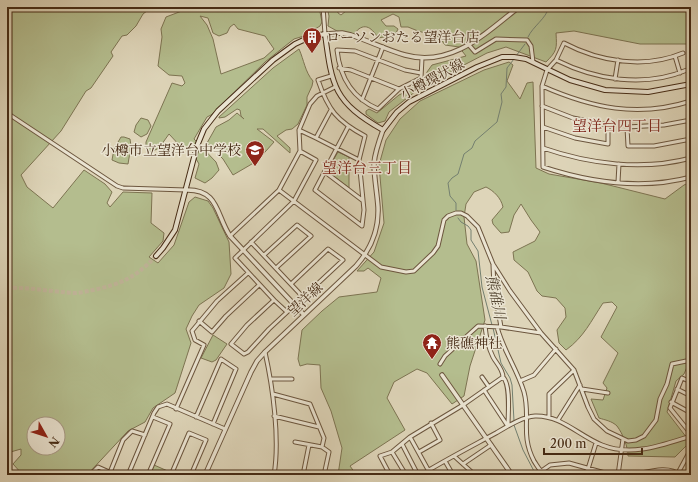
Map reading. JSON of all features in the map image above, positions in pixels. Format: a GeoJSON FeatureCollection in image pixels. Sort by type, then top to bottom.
{"type":"FeatureCollection","features":[{"type":"Feature","properties":{"kind":"main road"},"geometry":{"type":"LineString","coordinates":[[156,256],[175,230],[196,146],[209,122],[218,111],[289,47],[310,37],[325,34],[331,76],[335,87],[355,113],[383,130]]}},
{"type":"Feature","properties":{"kind":"main road","name":"小樽環状線"},"geometry":{"type":"LineString","coordinates":[[383,130],[397,112],[409,102],[483,64],[502,57],[520,57],[581,84],[605,90],[648,92],[691,84]]}},
{"type":"Feature","properties":{"kind":"street"},"geometry":{"type":"LineString","coordinates":[[323,7],[325,34],[351,35],[406,55],[422,58],[434,58],[451,54],[469,45],[519,7]]}},
{"type":"Feature","properties":{"kind":"street"},"geometry":{"type":"LineString","coordinates":[[469,45],[475,52],[496,39],[526,40],[531,46],[533,62]]}},
{"type":"Feature","properties":{"kind":"street"},"geometry":{"type":"LineString","coordinates":[[683,53],[649,61],[618,60],[584,52],[564,43],[556,60],[547,70],[542,86],[543,166],[582,177],[618,182],[654,183],[691,177]]}},
{"type":"Feature","properties":{"kind":"street"},"geometry":{"type":"LineString","coordinates":[[362,100],[383,47]]}},
{"type":"Feature","properties":{"kind":"street"},"geometry":{"type":"LineString","coordinates":[[421,73],[405,70],[355,51],[337,50],[339,68],[343,78],[362,100],[378,109],[399,89],[421,78],[422,58]]}},
{"type":"Feature","properties":{"kind":"street"},"geometry":{"type":"LineString","coordinates":[[675,56],[680,73]]}},
{"type":"Feature","properties":{"kind":"street"},"geometry":{"type":"LineString","coordinates":[[556,60],[585,72],[615,78],[648,80],[668,77],[687,70]]}},
{"type":"Feature","properties":{"kind":"street"},"geometry":{"type":"LineString","coordinates":[[615,78],[618,60]]}},
{"type":"Feature","properties":{"kind":"street"},"geometry":{"type":"LineString","coordinates":[[339,68],[351,70],[399,89]]}},
{"type":"Feature","properties":{"kind":"street"},"geometry":{"type":"LineString","coordinates":[[331,76],[318,80],[322,93],[331,110],[348,127],[365,136],[359,160],[364,210],[362,226],[315,190],[348,127]]}},
{"type":"Feature","properties":{"kind":"street"},"geometry":{"type":"LineString","coordinates":[[542,86],[585,102],[623,109],[642,110],[663,108],[691,100]]}},
{"type":"Feature","properties":{"kind":"street"},"geometry":{"type":"LineString","coordinates":[[230,236],[279,190],[300,151],[299,130],[310,104],[317,96],[335,87]]}},
{"type":"Feature","properties":{"kind":"street"},"geometry":{"type":"LineString","coordinates":[[542,106],[573,118],[608,125],[608,144],[575,138],[543,127]]}},
{"type":"Feature","properties":{"kind":"street"},"geometry":{"type":"LineString","coordinates":[[316,138],[331,110]]}},
{"type":"Feature","properties":{"kind":"street"},"geometry":{"type":"LineString","coordinates":[[7,113],[117,186],[123,188],[192,190],[210,197],[216,206],[225,229],[230,236],[304,315]]}},
{"type":"Feature","properties":{"kind":"street"},"geometry":{"type":"LineString","coordinates":[[691,120],[664,125],[627,127],[628,146],[660,145],[691,139]]}},
{"type":"Feature","properties":{"kind":"street"},"geometry":{"type":"LineString","coordinates":[[299,130],[359,160]]}},
{"type":"Feature","properties":{"kind":"street","name":"望洋線"},"geometry":{"type":"LineString","coordinates":[[205,475],[251,372],[257,362],[265,352],[356,266],[365,256],[372,244],[378,224],[374,163],[376,149],[383,130]]}},
{"type":"Feature","properties":{"kind":"street"},"geometry":{"type":"LineString","coordinates":[[543,148],[582,158],[619,164],[654,164],[676,162],[691,158]]}},
{"type":"Feature","properties":{"kind":"street"},"geometry":{"type":"LineString","coordinates":[[287,312],[234,258],[294,201],[316,160],[300,151]]}},
{"type":"Feature","properties":{"kind":"street"},"geometry":{"type":"LineString","coordinates":[[618,182],[619,164]]}},
{"type":"Feature","properties":{"kind":"street"},"geometry":{"type":"LineString","coordinates":[[325,172],[362,200]]}},
{"type":"Feature","properties":{"kind":"street"},"geometry":{"type":"LineString","coordinates":[[279,190],[381,267],[406,272],[414,271],[433,254],[438,246],[444,220],[448,216],[461,213],[467,216],[478,227],[493,264],[510,291],[541,333],[574,370],[594,419],[607,430],[628,441],[636,440],[644,436],[651,429],[658,415],[660,399],[668,384],[672,364],[691,360]]}},
{"type":"Feature","properties":{"kind":"street"},"geometry":{"type":"LineString","coordinates":[[264,255],[297,225],[311,236],[276,268]]}},
{"type":"Feature","properties":{"kind":"street"},"geometry":{"type":"LineString","coordinates":[[252,242],[303,297]]}},
{"type":"Feature","properties":{"kind":"street"},"geometry":{"type":"LineString","coordinates":[[274,300],[247,325],[231,344],[244,354],[248,352],[287,312],[343,260],[328,249],[290,284]]}},
{"type":"Feature","properties":{"kind":"street"},"geometry":{"type":"LineString","coordinates":[[493,264],[498,327],[502,344],[516,371],[526,400],[526,436],[528,448],[538,474]]}},
{"type":"Feature","properties":{"kind":"street"},"geometry":{"type":"LineString","coordinates":[[176,409],[204,345],[195,340],[192,331],[217,301],[248,273]]}},
{"type":"Feature","properties":{"kind":"street"},"geometry":{"type":"LineString","coordinates":[[199,322],[212,332],[226,316],[259,285]]}},
{"type":"Feature","properties":{"kind":"street"},"geometry":{"type":"LineString","coordinates":[[440,364],[445,356],[478,326],[490,326],[541,333]]}},
{"type":"Feature","properties":{"kind":"street"},"geometry":{"type":"LineString","coordinates":[[485,326],[486,336],[491,351],[506,381],[510,425]]}},
{"type":"Feature","properties":{"kind":"street"},"geometry":{"type":"LineString","coordinates":[[520,381],[534,375],[556,350]]}},
{"type":"Feature","properties":{"kind":"street"},"geometry":{"type":"LineString","coordinates":[[265,352],[271,379],[274,416],[276,460],[274,475]]}},
{"type":"Feature","properties":{"kind":"street"},"geometry":{"type":"LineString","coordinates":[[196,417],[221,359],[236,369],[213,424]]}},
{"type":"Feature","properties":{"kind":"street"},"geometry":{"type":"LineString","coordinates":[[549,417],[549,394],[574,370]]}},
{"type":"Feature","properties":{"kind":"street"},"geometry":{"type":"LineString","coordinates":[[442,375],[512,475]]}},
{"type":"Feature","properties":{"kind":"street"},"geometry":{"type":"LineString","coordinates":[[482,377],[488,387]]}},
{"type":"Feature","properties":{"kind":"street"},"geometry":{"type":"LineString","coordinates":[[390,475],[380,456],[392,452],[410,436],[463,405],[503,377]]}},
{"type":"Feature","properties":{"kind":"street"},"geometry":{"type":"LineString","coordinates":[[429,470],[510,425],[534,416],[549,417],[558,420],[596,443],[630,451],[656,446],[691,435],[670,408],[682,378],[691,382]]}},
{"type":"Feature","properties":{"kind":"street"},"geometry":{"type":"LineString","coordinates":[[271,379],[292,380]]}},
{"type":"Feature","properties":{"kind":"street"},"geometry":{"type":"LineString","coordinates":[[581,387],[608,393]]}},
{"type":"Feature","properties":{"kind":"street"},"geometry":{"type":"LineString","coordinates":[[558,420],[581,387]]}},
{"type":"Feature","properties":{"kind":"street"},"geometry":{"type":"LineString","coordinates":[[677,389],[691,396]]}},
{"type":"Feature","properties":{"kind":"street"},"geometry":{"type":"LineString","coordinates":[[484,390],[510,425]]}},
{"type":"Feature","properties":{"kind":"street"},"geometry":{"type":"LineString","coordinates":[[272,394],[310,404],[324,438],[322,447]]}},
{"type":"Feature","properties":{"kind":"street"},"geometry":{"type":"LineString","coordinates":[[672,402],[691,413]]}},
{"type":"Feature","properties":{"kind":"street"},"geometry":{"type":"LineString","coordinates":[[128,475],[154,413],[158,407],[168,404],[176,409],[225,429]]}},
{"type":"Feature","properties":{"kind":"street"},"geometry":{"type":"LineString","coordinates":[[274,416],[319,427]]}},
{"type":"Feature","properties":{"kind":"street"},"geometry":{"type":"LineString","coordinates":[[148,475],[170,424],[153,417]]}},
{"type":"Feature","properties":{"kind":"street"},"geometry":{"type":"LineString","coordinates":[[419,452],[440,440],[431,423]]}},
{"type":"Feature","properties":{"kind":"street"},"geometry":{"type":"LineString","coordinates":[[110,474],[124,440],[132,431],[145,435]]}},
{"type":"Feature","properties":{"kind":"street"},"geometry":{"type":"LineString","coordinates":[[171,475],[189,433],[206,440],[191,475]]}},
{"type":"Feature","properties":{"kind":"street"},"geometry":{"type":"LineString","coordinates":[[410,436],[432,475]]}},
{"type":"Feature","properties":{"kind":"street"},"geometry":{"type":"LineString","coordinates":[[618,475],[624,439]]}},
{"type":"Feature","properties":{"kind":"street"},"geometry":{"type":"LineString","coordinates":[[294,442],[322,447],[329,452],[324,475]]}},
{"type":"Feature","properties":{"kind":"street"},"geometry":{"type":"LineString","coordinates":[[584,475],[588,469],[596,443]]}},
{"type":"Feature","properties":{"kind":"street"},"geometry":{"type":"LineString","coordinates":[[303,475],[309,444]]}},
{"type":"Feature","properties":{"kind":"street"},"geometry":{"type":"LineString","coordinates":[[402,444],[418,475]]}},
{"type":"Feature","properties":{"kind":"street"},"geometry":{"type":"LineString","coordinates":[[463,464],[491,445]]}},
{"type":"Feature","properties":{"kind":"street"},"geometry":{"type":"LineString","coordinates":[[631,475],[660,470],[679,474],[691,449]]}},
{"type":"Feature","properties":{"kind":"street"},"geometry":{"type":"LineString","coordinates":[[392,452],[406,475]]}},
{"type":"Feature","properties":{"kind":"street"},"geometry":{"type":"LineString","coordinates":[[454,456],[475,475]]}},
{"type":"Feature","properties":{"kind":"street"},"geometry":{"type":"LineString","coordinates":[[445,461],[453,475]]}},
{"type":"Feature","properties":{"kind":"street"},"geometry":{"type":"LineString","coordinates":[[538,474],[550,465],[568,463],[588,469],[623,475]]}},
{"type":"Feature","properties":{"kind":"street"},"geometry":{"type":"LineString","coordinates":[[90,475],[98,467],[110,474],[116,475]]}},
{"type":"Feature","properties":{"kind":"street"},"geometry":{"type":"LineString","coordinates":[[361,475],[364,473],[365,475]]}},
{"type":"Feature","properties":{"kind":"street"},"geometry":{"type":"LineString","coordinates":[[538,474],[546,475]]}},
{"type":"Feature","properties":{"kind":"green space"},"geometry":{"type":"Polygon","coordinates":[[[7,7],[152,7],[143,14],[136,26],[127,35],[122,36],[111,52],[113,56],[91,88],[86,91],[61,131],[21,175],[27,187],[53,208],[84,170],[105,184],[112,192],[107,203],[110,207],[123,192],[152,193],[151,223],[164,233],[163,241],[149,257],[158,263],[174,245],[189,202],[195,197],[208,201],[213,208],[229,242],[231,274],[224,288],[199,305],[192,316],[186,329],[191,343],[175,393],[153,408],[145,422],[128,431],[87,475],[23,475],[13,464],[21,455],[21,449],[7,453],[7,7]]]}},
{"type":"Feature","properties":{"kind":"green space"},"geometry":{"type":"Polygon","coordinates":[[[186,7],[231,7],[233,11],[238,7],[319,7],[322,22],[320,26],[304,36],[294,39],[265,62],[211,115],[207,117],[194,139],[216,162],[219,170],[205,183],[195,178],[199,164],[190,148],[182,148],[169,134],[159,148],[151,152],[146,148],[146,142],[172,83],[182,86],[185,83],[182,76],[169,75],[158,66],[162,37],[161,29],[166,17],[187,9],[186,7]],[[200,16],[207,25],[213,39],[221,74],[264,58],[274,49],[265,36],[238,29],[234,24],[230,27],[227,33],[219,36],[213,33],[208,18],[200,16]]]}},
{"type":"Feature","properties":{"kind":"green space"},"geometry":{"type":"Polygon","coordinates":[[[327,7],[337,7],[338,13],[341,15],[351,7],[691,7],[691,47],[688,44],[640,44],[574,31],[556,33],[556,49],[546,62],[506,47],[487,53],[420,88],[389,112],[385,121],[378,123],[366,114],[366,111],[369,109],[377,113],[399,95],[423,83],[427,72],[432,65],[466,56],[459,47],[445,45],[439,37],[408,27],[401,27],[399,17],[393,14],[381,20],[386,26],[394,26],[398,29],[395,35],[378,38],[370,28],[367,27],[357,30],[354,34],[337,31],[328,26],[329,16],[327,7]]]}},
{"type":"Feature","properties":{"kind":"green space"},"geometry":{"type":"Polygon","coordinates":[[[299,49],[306,70],[313,81],[307,97],[307,105],[298,124],[292,129],[286,130],[277,136],[290,148],[290,153],[263,129],[257,129],[274,142],[257,161],[233,175],[223,159],[207,143],[216,127],[229,120],[237,113],[244,119],[241,116],[240,110],[237,109],[225,117],[219,117],[273,68],[299,49]]]}},
{"type":"Feature","properties":{"kind":"green space"},"geometry":{"type":"Polygon","coordinates":[[[509,62],[513,65],[507,81],[520,99],[527,83],[533,82],[536,168],[549,174],[601,183],[665,199],[684,185],[691,182],[691,368],[687,367],[684,374],[676,381],[667,412],[690,442],[675,457],[628,456],[626,445],[619,429],[613,423],[599,418],[591,399],[603,400],[607,388],[603,383],[618,353],[601,337],[617,307],[612,302],[603,303],[578,340],[566,350],[559,343],[557,330],[566,317],[565,308],[556,298],[542,296],[537,291],[528,272],[514,260],[513,252],[535,241],[540,232],[521,204],[514,215],[509,232],[501,233],[493,224],[492,220],[503,207],[497,195],[486,187],[474,192],[466,204],[464,217],[467,244],[476,261],[485,320],[470,366],[464,396],[452,404],[427,373],[417,369],[394,382],[387,398],[405,430],[350,466],[355,473],[353,475],[338,475],[342,448],[331,411],[321,388],[320,365],[307,364],[300,366],[298,359],[302,330],[339,297],[377,292],[381,278],[368,268],[364,271],[357,271],[374,252],[384,223],[379,165],[386,140],[400,119],[420,101],[484,70],[509,62]]]}},
{"type":"Feature","properties":{"kind":"green space"},"geometry":{"type":"Polygon","coordinates":[[[141,118],[148,120],[151,126],[147,134],[141,137],[134,132],[136,125],[141,118]]]}},
{"type":"Feature","properties":{"kind":"green space"},"geometry":{"type":"Polygon","coordinates":[[[121,137],[130,139],[131,146],[128,164],[119,163],[112,160],[114,149],[121,137]]]}},
{"type":"Feature","properties":{"kind":"green space"},"geometry":{"type":"Polygon","coordinates":[[[338,152],[349,157],[349,188],[327,171],[338,152]]]}},
{"type":"Feature","properties":{"kind":"green space"},"geometry":{"type":"Polygon","coordinates":[[[213,335],[227,344],[216,360],[212,362],[201,358],[213,335]]]}},
{"type":"Feature","properties":{"kind":"green space"},"geometry":{"type":"Polygon","coordinates":[[[154,465],[170,472],[168,475],[150,475],[154,465]]]}},
{"type":"Feature","properties":{"kind":"waterway","name":"熊碓川"},"geometry":{"type":"LineString","coordinates":[[528,37],[545,15],[549,7]]}},
{"type":"Feature","properties":{"kind":"waterway","name":"熊碓川"},"geometry":{"type":"LineString","coordinates":[[516,56],[525,44]]}},
{"type":"Feature","properties":{"kind":"waterway","name":"熊碓川"},"geometry":{"type":"LineString","coordinates":[[456,210],[456,203],[450,196],[448,183],[458,174],[464,154],[472,148],[475,141],[497,122],[502,102],[501,94],[506,87],[507,68],[514,59]]}},
{"type":"Feature","properties":{"kind":"waterway","name":"熊碓川"},"geometry":{"type":"LineString","coordinates":[[458,218],[471,230],[471,240],[478,251],[482,287],[492,325]]}},
{"type":"Feature","properties":{"kind":"waterway","name":"熊碓川"},"geometry":{"type":"LineString","coordinates":[[493,328],[501,363],[510,378],[512,385],[514,421]]}},
{"type":"Feature","properties":{"kind":"waterway","name":"熊碓川"},"geometry":{"type":"LineString","coordinates":[[514,425],[523,450],[536,475]]}},
{"type":"Feature","properties":{"kind":"tunnel"},"geometry":{"type":"LineString","coordinates":[[7,288],[24,288],[75,293],[93,290],[128,279],[156,256]]}},
{"type":"Feature","properties":{"kind":"place","name":"ローソンおたる望洋台店"},"geometry":{"type":"Point","coordinates":[312,54]}},
{"type":"Feature","properties":{"kind":"place","name":"小樽市立望洋台中学校"},"geometry":{"type":"Point","coordinates":[255,167]}},
{"type":"Feature","properties":{"kind":"place","name":"熊礁神社"},"geometry":{"type":"Point","coordinates":[432,360]}},
{"type":"Feature","properties":{"kind":"district","name":"望洋台四丁目"},"geometry":{"type":"Point","coordinates":[617,125]}},
{"type":"Feature","properties":{"kind":"district","name":"望洋台三丁目"},"geometry":{"type":"Point","coordinates":[367,167]}}]}
